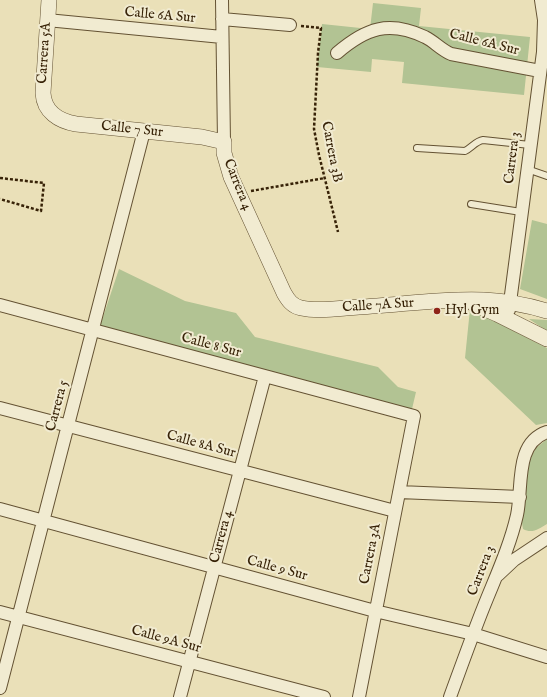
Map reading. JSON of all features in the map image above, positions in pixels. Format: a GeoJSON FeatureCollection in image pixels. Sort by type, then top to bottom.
{"type":"FeatureCollection","features":[{"type":"Feature","properties":{"kind":"street","name":"Carrera 5A"},"geometry":{"type":"LineString","coordinates":[[46,106],[43,93],[48,0]]}},
{"type":"Feature","properties":{"kind":"street","name":"Carrera 4"},"geometry":{"type":"LineString","coordinates":[[222,0],[224,153],[239,193],[284,292],[292,305],[298,308]]}},
{"type":"Feature","properties":{"kind":"street","name":"Carrera 3"},"geometry":{"type":"LineString","coordinates":[[508,319],[544,36],[541,0]]}},
{"type":"Feature","properties":{"kind":"street"},"geometry":{"type":"LineString","coordinates":[[222,19],[290,25]]}},
{"type":"Feature","properties":{"kind":"street","name":"Calle 6A Sur"},"geometry":{"type":"LineString","coordinates":[[47,20],[222,37]]}},
{"type":"Feature","properties":{"kind":"street","name":"Calle 6A Sur"},"geometry":{"type":"LineString","coordinates":[[338,53],[349,43],[370,32],[394,27],[405,29],[427,38],[442,50],[452,54],[540,71]]}},
{"type":"Feature","properties":{"kind":"street","name":"Calle 7 Sur"},"geometry":{"type":"LineString","coordinates":[[46,106],[50,112],[67,122],[224,142]]}},
{"type":"Feature","properties":{"kind":"street","name":"Carrera 5"},"geometry":{"type":"LineString","coordinates":[[0,688],[144,131]]}},
{"type":"Feature","properties":{"kind":"street","name":"Calle 7A Sur"},"geometry":{"type":"LineString","coordinates":[[458,300],[478,305],[547,340]]}},
{"type":"Feature","properties":{"kind":"street","name":"Calle 7A Sur"},"geometry":{"type":"LineString","coordinates":[[298,308],[313,310],[458,300],[485,300],[510,303],[547,311]]}},
{"type":"Feature","properties":{"kind":"street","name":"Calle 8 Sur"},"geometry":{"type":"LineString","coordinates":[[0,305],[414,416]]}},
{"type":"Feature","properties":{"kind":"street","name":"Carrera 4"},"geometry":{"type":"LineString","coordinates":[[180,697],[265,376]]}},
{"type":"Feature","properties":{"kind":"street","name":"Calle 8A Sur"},"geometry":{"type":"LineString","coordinates":[[0,408],[395,511]]}},
{"type":"Feature","properties":{"kind":"street","name":"Carrera 3A"},"geometry":{"type":"LineString","coordinates":[[359,697],[414,416]]}},
{"type":"Feature","properties":{"kind":"street","name":"Carrera 3"},"geometry":{"type":"LineString","coordinates":[[450,697],[514,529],[520,497],[522,467],[526,453],[532,441],[547,432]]}},
{"type":"Feature","properties":{"kind":"street"},"geometry":{"type":"LineString","coordinates":[[399,492],[520,497]]}},
{"type":"Feature","properties":{"kind":"street","name":"Calle 9 Sur"},"geometry":{"type":"LineString","coordinates":[[0,509],[376,611],[473,634],[547,657]]}},
{"type":"Feature","properties":{"kind":"street"},"geometry":{"type":"LineString","coordinates":[[496,577],[514,560],[547,538]]}},
{"type":"Feature","properties":{"kind":"street","name":"Calle 9A Sur"},"geometry":{"type":"LineString","coordinates":[[0,612],[324,697]]}},
{"type":"Feature","properties":{"kind":"lane"},"geometry":{"type":"LineString","coordinates":[[416,148],[465,151],[483,140],[530,145]]}},
{"type":"Feature","properties":{"kind":"lane"},"geometry":{"type":"LineString","coordinates":[[527,169],[547,176]]}},
{"type":"Feature","properties":{"kind":"lane"},"geometry":{"type":"LineString","coordinates":[[471,204],[521,212]]}},
{"type":"Feature","properties":{"kind":"path","name":"Carrera 3B"},"geometry":{"type":"LineString","coordinates":[[290,25],[321,28],[318,53],[314,129],[338,232]]}},
{"type":"Feature","properties":{"kind":"path"},"geometry":{"type":"LineString","coordinates":[[0,178],[44,183],[41,211],[0,199]]}},
{"type":"Feature","properties":{"kind":"path"},"geometry":{"type":"LineString","coordinates":[[239,193],[325,178]]}},
{"type":"Feature","properties":{"kind":"green space"},"geometry":{"type":"Polygon","coordinates":[[[373,3],[421,8],[419,26],[530,37],[524,95],[402,83],[404,62],[372,59],[371,72],[317,67],[322,24],[370,29],[373,3]]]}},
{"type":"Feature","properties":{"kind":"green space"},"geometry":{"type":"Polygon","coordinates":[[[532,220],[547,224],[547,299],[520,289],[532,220]]]}},
{"type":"Feature","properties":{"kind":"green space"},"geometry":{"type":"Polygon","coordinates":[[[119,269],[185,301],[236,313],[255,337],[378,367],[398,387],[416,392],[412,409],[100,326],[119,269]]]}},
{"type":"Feature","properties":{"kind":"green space"},"geometry":{"type":"Polygon","coordinates":[[[470,309],[547,348],[547,423],[536,425],[465,358],[470,309]]]}},
{"type":"Feature","properties":{"kind":"green space"},"geometry":{"type":"Polygon","coordinates":[[[529,319],[547,320],[547,331],[529,319]]]}},
{"type":"Feature","properties":{"kind":"green space"},"geometry":{"type":"Polygon","coordinates":[[[547,439],[547,524],[541,528],[529,531],[523,529],[522,523],[528,463],[536,448],[547,439]]]}},
{"type":"Feature","properties":{"kind":"place","name":"Hyl Gym"},"geometry":{"type":"Point","coordinates":[437,311]}}]}
